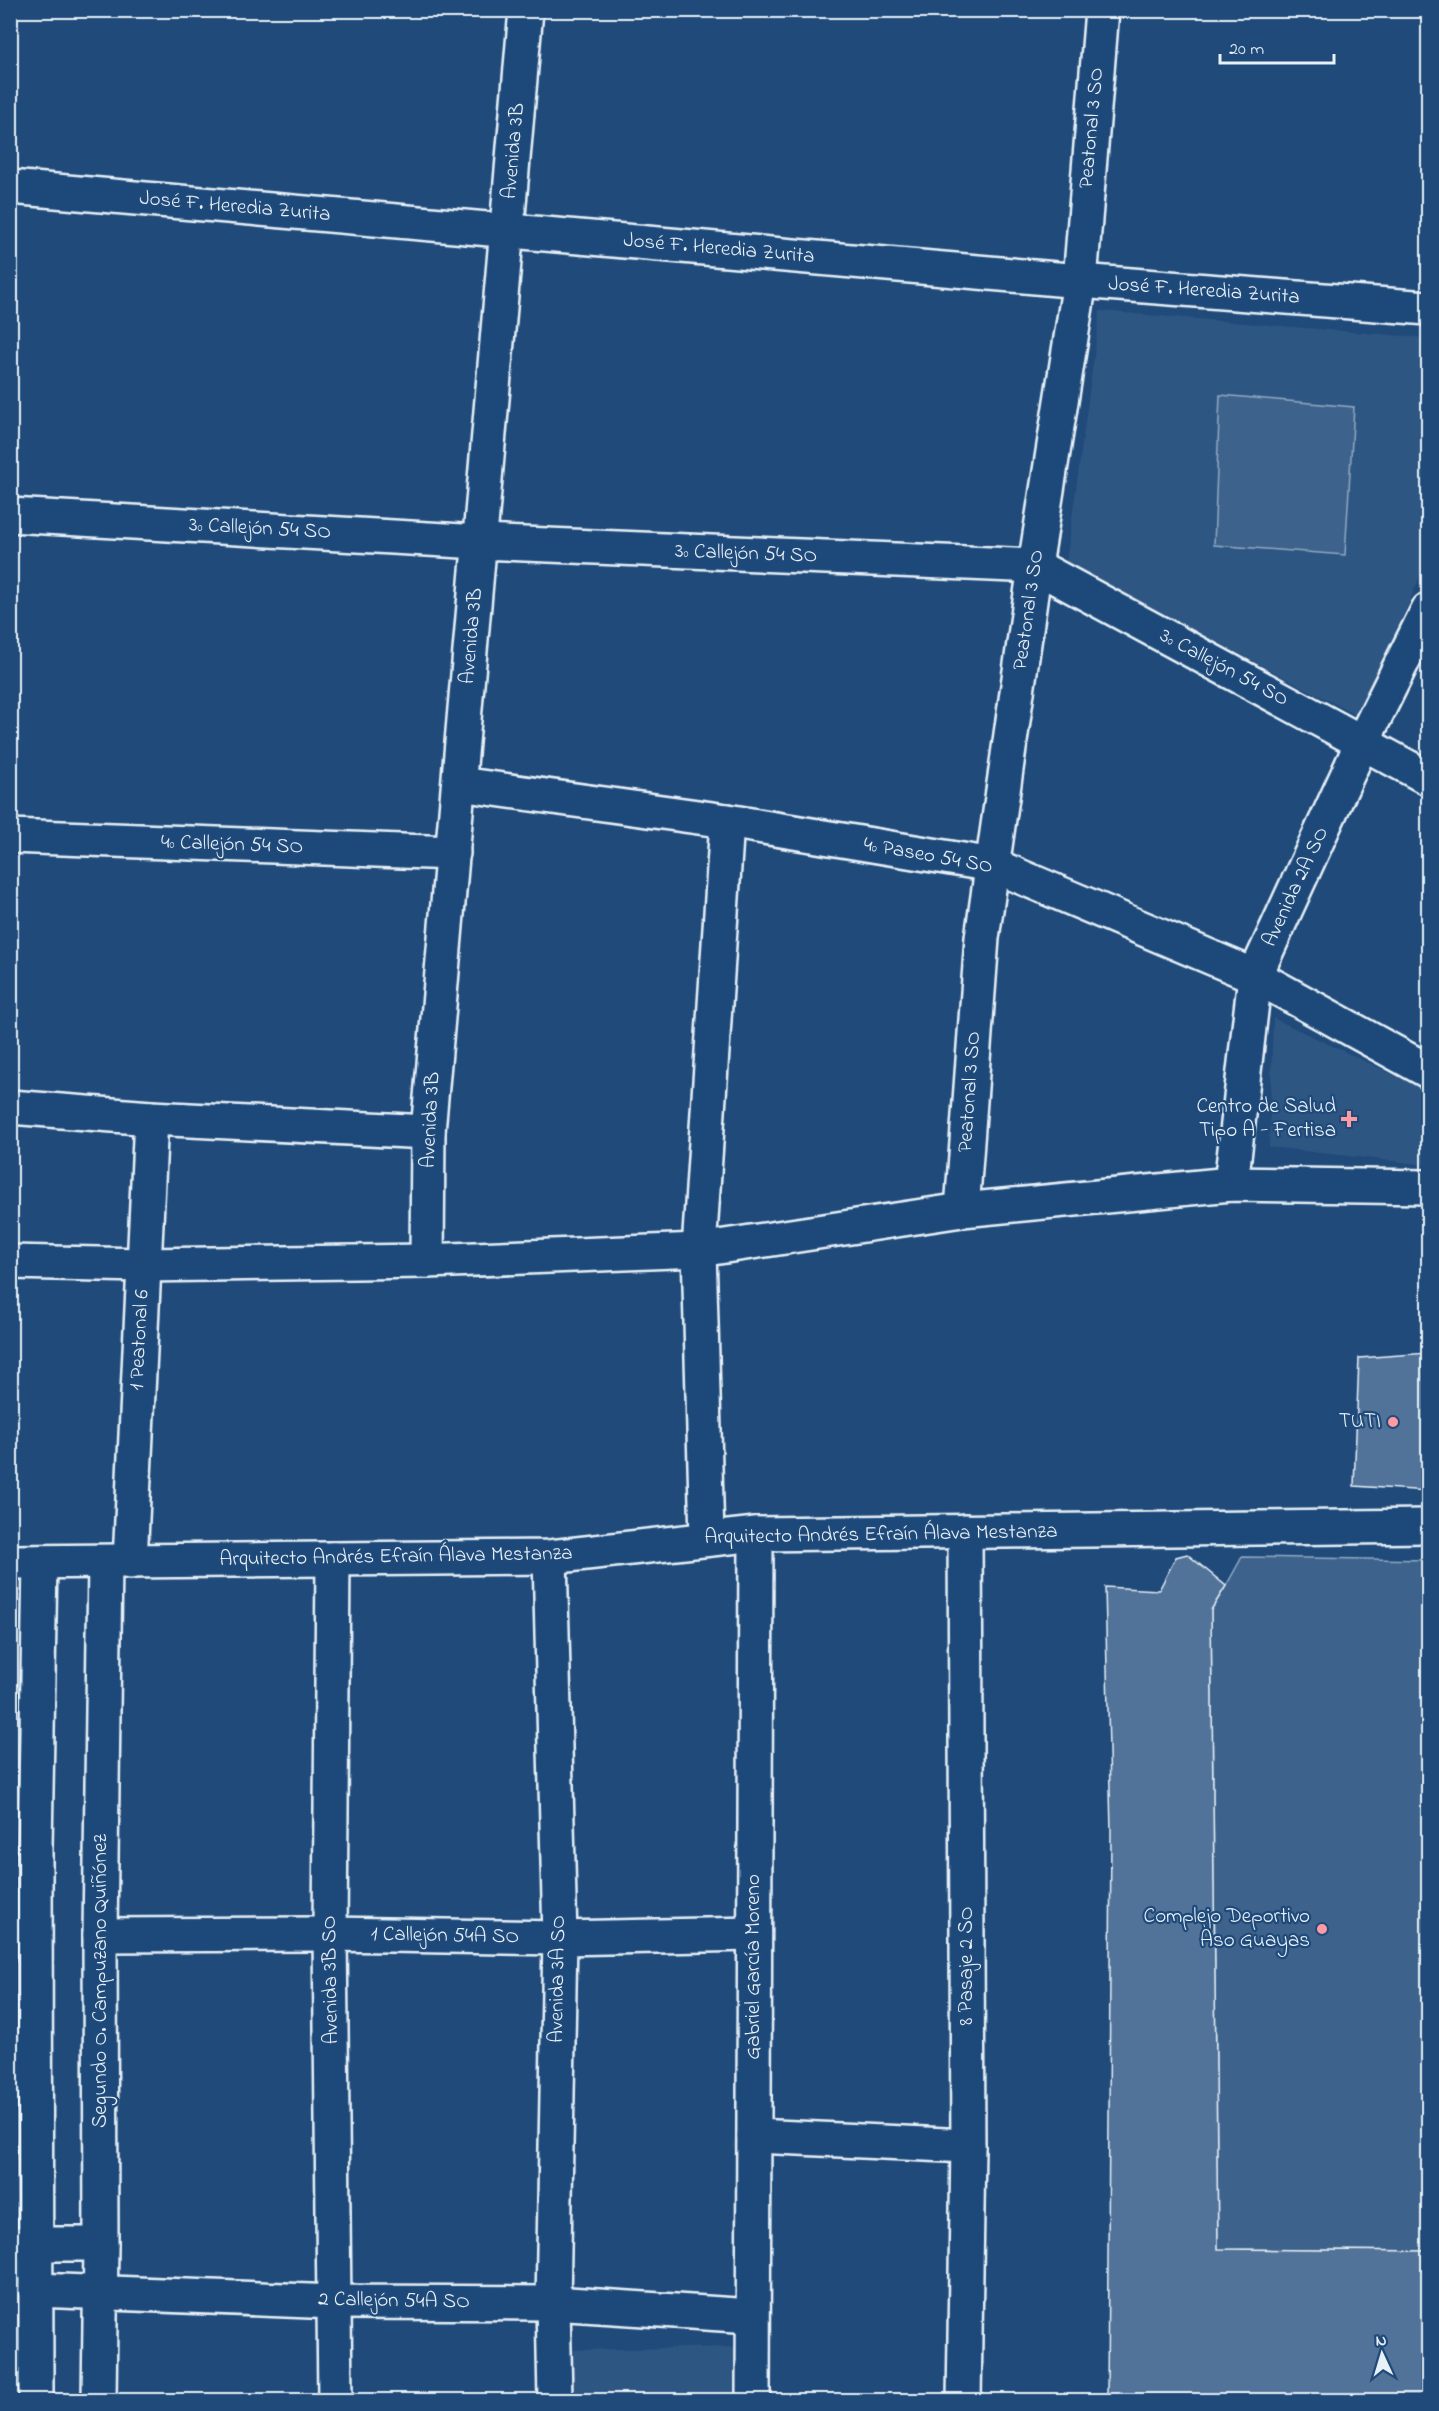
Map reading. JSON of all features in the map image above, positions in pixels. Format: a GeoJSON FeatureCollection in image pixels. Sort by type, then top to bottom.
{"type":"FeatureCollection","features":[{"type":"Feature","properties":{"kind":"street","name":"Avenida 3B"},"geometry":{"type":"LineString","coordinates":[[427,1261],[428,1132],[526,10]]}},
{"type":"Feature","properties":{"kind":"street","name":"Peatonal 3 SO"},"geometry":{"type":"LineString","coordinates":[[962,1210],[982,938],[1035,566],[1080,281],[1102,10]]}},
{"type":"Feature","properties":{"kind":"street","name":"José F. Heredia Zurita"},"geometry":{"type":"LineString","coordinates":[[10,187],[1080,281],[1428,309]]}},
{"type":"Feature","properties":{"kind":"street","name":"3º Callejón 54 SO"},"geometry":{"type":"LineString","coordinates":[[10,515],[480,542],[1035,566],[1428,778]]}},
{"type":"Feature","properties":{"kind":"street","name":"Avenida 2A SO"},"geometry":{"type":"LineString","coordinates":[[1231,1184],[1255,976],[1362,743],[1428,610]]}},
{"type":"Feature","properties":{"kind":"street","name":"4º Paseo 54 SO"},"geometry":{"type":"LineString","coordinates":[[459,784],[727,821],[993,865],[1255,976],[1428,1071]]}},
{"type":"Feature","properties":{"kind":"street"},"geometry":{"type":"LineString","coordinates":[[707,1538],[699,1250],[727,821]]}},
{"type":"Feature","properties":{"kind":"street","name":"4º Callejón 54 SO"},"geometry":{"type":"LineString","coordinates":[[10,836],[453,853]]}},
{"type":"Feature","properties":{"kind":"street"},"geometry":{"type":"LineString","coordinates":[[10,1107],[151,1118],[428,1132]]}},
{"type":"Feature","properties":{"kind":"street","name":"1 Peatonal 6"},"geometry":{"type":"LineString","coordinates":[[118,1562],[143,1265],[151,1118]]}},
{"type":"Feature","properties":{"kind":"street"},"geometry":{"type":"LineString","coordinates":[[10,1262],[143,1265],[427,1261],[699,1250],[962,1210],[1231,1184],[1428,1187]]}},
{"type":"Feature","properties":{"kind":"street","name":"Arquitecto Andrés Efraín Álava Mestanza"},"geometry":{"type":"LineString","coordinates":[[25,1562],[550,1557],[756,1534],[1428,1526]]}},
{"type":"Feature","properties":{"kind":"street","name":"8 Pasaje 2 SO"},"geometry":{"type":"LineString","coordinates":[[964,2400],[968,2146],[965,1531]]}},
{"type":"Feature","properties":{"kind":"street","name":"Gabriel García Moreno"},"geometry":{"type":"LineString","coordinates":[[753,2400],[756,1534]]}},
{"type":"Feature","properties":{"kind":"street","name":"Avenida 3A SO"},"geometry":{"type":"LineString","coordinates":[[550,1557],[560,1938],[553,2303],[555,2400]]}},
{"type":"Feature","properties":{"kind":"street","name":"Avenida 3B SO"},"geometry":{"type":"LineString","coordinates":[[333,1559],[330,1934],[335,2301],[334,2400]]}},
{"type":"Feature","properties":{"kind":"street"},"geometry":{"type":"LineString","coordinates":[[25,1562],[22,2244],[36,2290],[36,2400]]}},
{"type":"Feature","properties":{"kind":"street","name":"Segundo O. Campuzano Quiñónez"},"geometry":{"type":"LineString","coordinates":[[99,2400],[100,1935],[118,1562]]}},
{"type":"Feature","properties":{"kind":"street","name":"1 Callejón 54A SO"},"geometry":{"type":"LineString","coordinates":[[100,1935],[330,1934],[560,1938],[754,1934]]}},
{"type":"Feature","properties":{"kind":"street"},"geometry":{"type":"LineString","coordinates":[[754,2136],[968,2146]]}},
{"type":"Feature","properties":{"kind":"street"},"geometry":{"type":"LineString","coordinates":[[22,2244],[101,2244]]}},
{"type":"Feature","properties":{"kind":"street","name":"2 Callejón 54A SO"},"geometry":{"type":"LineString","coordinates":[[36,2290],[335,2301],[553,2303],[752,2316]]}},
{"type":"Feature","properties":{"kind":"shaded area"},"geometry":{"type":"Polygon","coordinates":[[[1100,311],[1428,338],[1428,558],[1360,717],[1066,563],[1100,311]]]}},
{"type":"Feature","properties":{"kind":"shaded area"},"geometry":{"type":"Polygon","coordinates":[[[1220,395],[1354,407],[1345,555],[1214,545],[1220,395]]]}},
{"type":"Feature","properties":{"kind":"shaded area","name":"Centro de Salud Tipo A - Fertisa"},"geometry":{"type":"Polygon","coordinates":[[[1273,1018],[1428,1091],[1428,1165],[1269,1147],[1273,1018]]]}},
{"type":"Feature","properties":{"kind":"shaded area","name":"Complejo Deportivo Aso Guayas"},"geometry":{"type":"Polygon","coordinates":[[[1242,1557],[1428,1560],[1428,2251],[1218,2249],[1211,1610],[1242,1557]]]}},
{"type":"Feature","properties":{"kind":"shaded area"},"geometry":{"type":"Polygon","coordinates":[[[737,2347],[738,2400],[565,2400],[564,2350],[737,2347]]]}},
{"type":"Feature","properties":{"kind":"building","name":"TUTI"},"geometry":{"type":"Polygon","coordinates":[[[1428,1353],[1428,1491],[1354,1486],[1359,1358],[1428,1353]]]}},
{"type":"Feature","properties":{"kind":"building"},"geometry":{"type":"Polygon","coordinates":[[[1187,1554],[1226,1586],[1211,1610],[1218,2249],[1428,2251],[1428,2400],[1107,2400],[1111,1831],[1105,1587],[1159,1590],[1176,1557],[1187,1554]]]}},
{"type":"Feature","properties":{"kind":"place","name":"Centro de Salud Tipo A - Fertisa"},"geometry":{"type":"Point","coordinates":[1349,1119]}},
{"type":"Feature","properties":{"kind":"place","name":"TUTI"},"geometry":{"type":"Point","coordinates":[1393,1422]}},
{"type":"Feature","properties":{"kind":"place","name":"Complejo Deportivo Aso Guayas"},"geometry":{"type":"Point","coordinates":[1322,1929]}}]}
